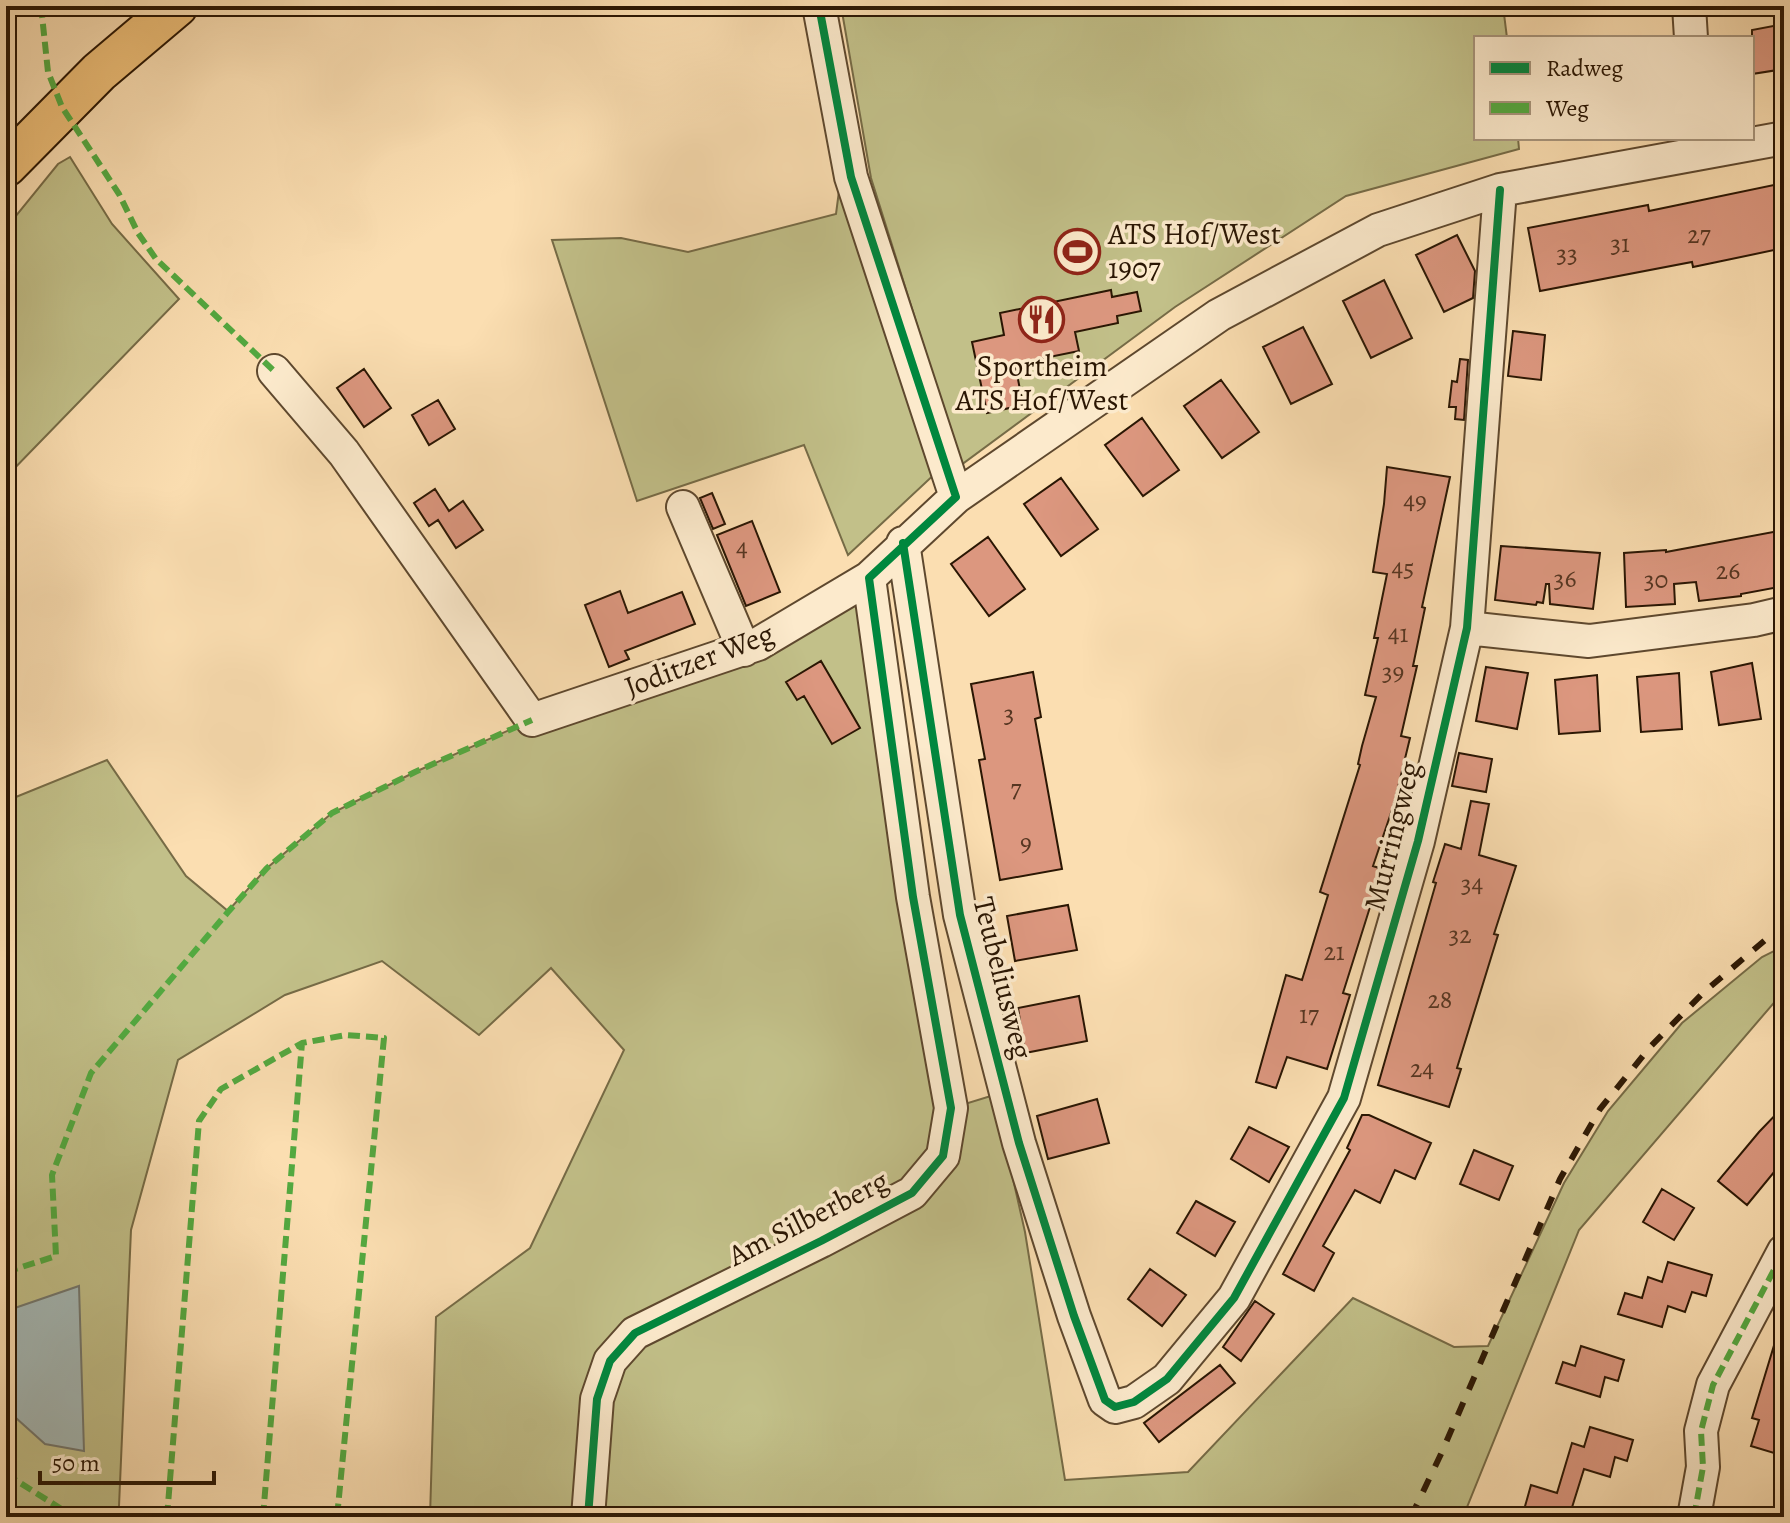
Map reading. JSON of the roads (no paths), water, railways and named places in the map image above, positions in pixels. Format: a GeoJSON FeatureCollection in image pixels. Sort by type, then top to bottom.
{"type":"FeatureCollection","features":[{"type":"Feature","properties":{"kind":"main road"},"geometry":{"type":"LineString","coordinates":[[6,166],[99,72],[177,6]]}},
{"type":"Feature","properties":{"kind":"street"},"geometry":{"type":"LineString","coordinates":[[819,6],[851,177],[956,497]]}},
{"type":"Feature","properties":{"kind":"street"},"geometry":{"type":"LineString","coordinates":[[1689,6],[1691,36]]}},
{"type":"Feature","properties":{"kind":"street","name":"Joditzer Weg"},"geometry":{"type":"LineString","coordinates":[[274,371],[344,453],[532,720],[758,644],[869,578],[903,543],[956,497],[1219,315],[1378,230],[1500,190],[1696,147],[1784,138]]}},
{"type":"Feature","properties":{"kind":"street","name":"Murringweg"},"geometry":{"type":"LineString","coordinates":[[1115,1407],[1134,1402],[1167,1379],[1234,1298],[1344,1098],[1418,841],[1467,628],[1500,190]]}},
{"type":"Feature","properties":{"kind":"street"},"geometry":{"type":"LineString","coordinates":[[683,507],[744,650]]}},
{"type":"Feature","properties":{"kind":"street","name":"Teubeliusweg"},"geometry":{"type":"LineString","coordinates":[[903,543],[960,915],[1019,1143],[1074,1316],[1105,1400],[1115,1407]]}},
{"type":"Feature","properties":{"kind":"street","name":"Am Silberberg"},"geometry":{"type":"LineString","coordinates":[[588,1517],[597,1399],[610,1361],[635,1333],[912,1193],[943,1156],[951,1108],[913,897],[869,578]]}},
{"type":"Feature","properties":{"kind":"street"},"geometry":{"type":"LineString","coordinates":[[1467,628],[1589,641],[1754,620],[1784,613]]}},
{"type":"Feature","properties":{"kind":"street"},"geometry":{"type":"LineString","coordinates":[[1694,1517],[1703,1467],[1701,1431],[1713,1385],[1784,1251]]}},
{"type":"Feature","properties":{"kind":"railway"},"geometry":{"type":"LineString","coordinates":[[1411,1517],[1560,1179],[1600,1109],[1651,1046],[1704,992],[1784,924]]}},
{"type":"Feature","properties":{"kind":"place","name":"ATS Hof/West 1907"},"geometry":{"type":"Point","coordinates":[1077,251]}},
{"type":"Feature","properties":{"kind":"place","name":"Sportheim ATS Hof/West"},"geometry":{"type":"Point","coordinates":[1042,320]}}]}
